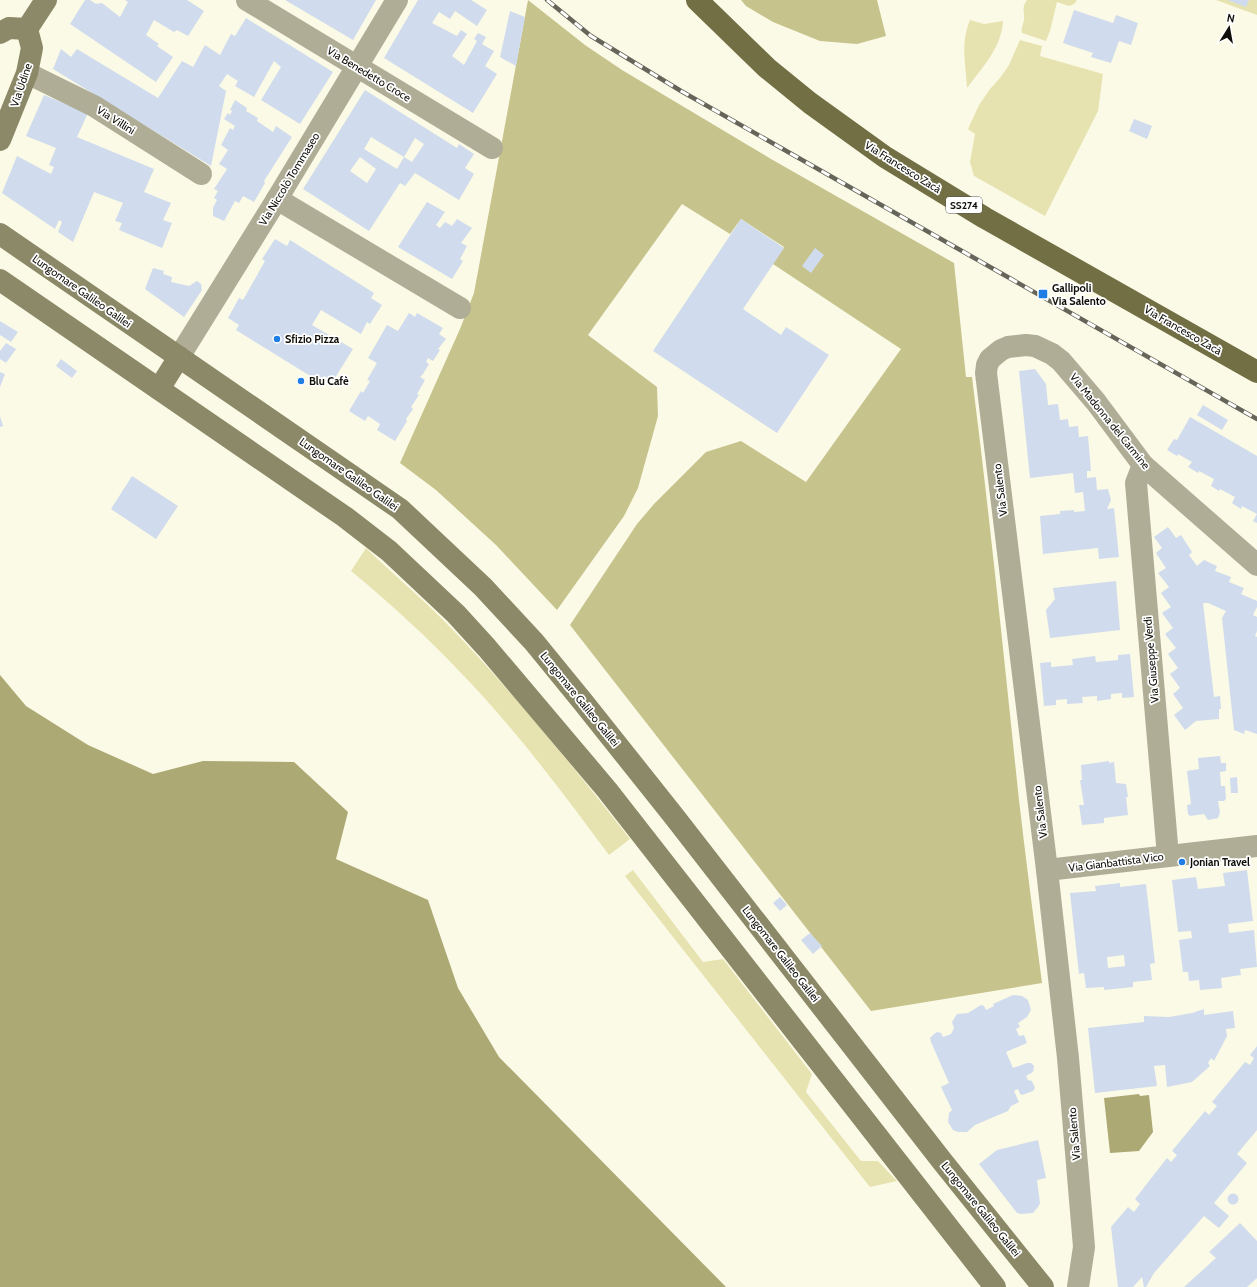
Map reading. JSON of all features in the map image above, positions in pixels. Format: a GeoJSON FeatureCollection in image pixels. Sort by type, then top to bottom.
{"type":"FeatureCollection","features":[{"type":"Feature","properties":{"kind":"main road"},"geometry":{"type":"LineString","coordinates":[[0,33],[10,28],[27,29],[46,0]]}},
{"type":"Feature","properties":{"kind":"main road","name":"Via Francesco Zacà"},"geometry":{"type":"LineString","coordinates":[[698,0],[767,68],[810,103],[885,157],[985,218],[1257,372]]}},
{"type":"Feature","properties":{"kind":"main road","name":"Via Udine"},"geometry":{"type":"LineString","coordinates":[[0,140],[27,74],[32,48],[27,29]]}},
{"type":"Feature","properties":{"kind":"main road","name":"Lungomare Galileo Galilei"},"geometry":{"type":"LineString","coordinates":[[0,234],[400,509],[483,587],[529,636],[673,815],[942,1161],[1043,1287]]}},
{"type":"Feature","properties":{"kind":"main road"},"geometry":{"type":"LineString","coordinates":[[0,280],[345,517],[379,542],[421,580],[487,648],[607,790],[994,1287]]}},
{"type":"Feature","properties":{"kind":"main road"},"geometry":{"type":"LineString","coordinates":[[159,388],[179,357]]}},
{"type":"Feature","properties":{"kind":"street","name":"Via Benedetto Croce"},"geometry":{"type":"LineString","coordinates":[[247,0],[492,148]]}},
{"type":"Feature","properties":{"kind":"street","name":"Via Niccolò Tommaseo"},"geometry":{"type":"LineString","coordinates":[[179,357],[397,0]]}},
{"type":"Feature","properties":{"kind":"street","name":"Via Villini"},"geometry":{"type":"LineString","coordinates":[[27,74],[94,106],[201,174]]}},
{"type":"Feature","properties":{"kind":"street"},"geometry":{"type":"LineString","coordinates":[[277,198],[460,308]]}},
{"type":"Feature","properties":{"kind":"street","name":"Via Madonna del Carmine"},"geometry":{"type":"LineString","coordinates":[[1008,347],[1026,345],[1035,346],[1056,357],[1096,402],[1143,465],[1257,565]]}},
{"type":"Feature","properties":{"kind":"street","name":"Via Salento"},"geometry":{"type":"LineString","coordinates":[[1008,347],[1000,350],[990,359],[987,365],[986,373],[1047,870],[1068,1058],[1084,1247],[1078,1287]]}},
{"type":"Feature","properties":{"kind":"street","name":"Via Giuseppe Verdi"},"geometry":{"type":"LineString","coordinates":[[1143,465],[1136,483],[1168,856]]}},
{"type":"Feature","properties":{"kind":"street","name":"Via Gianbattista Vico"},"geometry":{"type":"LineString","coordinates":[[1047,870],[1257,846]]}},
{"type":"Feature","properties":{"kind":"shaded area"},"geometry":{"type":"Polygon","coordinates":[[[528,0],[585,45],[622,70],[771,159],[954,263],[966,377],[972,377],[979,430],[1019,800],[1042,983],[871,1011],[570,625],[637,524],[654,504],[706,452],[741,441],[806,482],[901,349],[773,264],[784,247],[741,219],[730,234],[682,204],[588,335],[657,387],[658,416],[638,488],[624,516],[557,610],[496,545],[436,490],[400,463],[460,329],[474,293],[528,0]]]}},
{"type":"Feature","properties":{"kind":"shaded area"},"geometry":{"type":"Polygon","coordinates":[[[741,0],[877,0],[886,36],[857,44],[820,41],[773,22],[746,6],[741,0]]]}},
{"type":"Feature","properties":{"kind":"shaded area"},"geometry":{"type":"Polygon","coordinates":[[[1027,0],[1077,0],[1074,4],[1069,6],[1057,2],[1046,41],[1022,33],[1024,8],[1027,0]]]}},
{"type":"Feature","properties":{"kind":"shaded area"},"geometry":{"type":"Polygon","coordinates":[[[1216,0],[1257,0],[1257,15],[1216,0]]]}},
{"type":"Feature","properties":{"kind":"shaded area"},"geometry":{"type":"Polygon","coordinates":[[[970,20],[984,24],[1003,21],[1002,31],[995,48],[985,65],[967,88],[964,46],[970,20]]]}},
{"type":"Feature","properties":{"kind":"shaded area"},"geometry":{"type":"Polygon","coordinates":[[[1020,40],[1042,46],[1040,56],[1103,74],[1098,111],[1045,216],[974,176],[970,162],[975,134],[968,129],[979,105],[1009,65],[1020,40]]]}},
{"type":"Feature","properties":{"kind":"shaded area"},"geometry":{"type":"Polygon","coordinates":[[[366,548],[438,615],[496,676],[564,756],[630,839],[609,855],[538,762],[482,695],[422,634],[351,571],[366,548]]]}},
{"type":"Feature","properties":{"kind":"shaded area"},"geometry":{"type":"Polygon","coordinates":[[[0,675],[26,706],[88,745],[153,774],[203,761],[294,762],[348,812],[336,859],[428,900],[458,988],[499,1057],[726,1287],[0,1287],[0,675]]]}},
{"type":"Feature","properties":{"kind":"shaded area"},"geometry":{"type":"Polygon","coordinates":[[[633,870],[703,962],[723,959],[812,1074],[806,1092],[861,1161],[878,1161],[897,1181],[870,1187],[625,876],[633,870]]]}},
{"type":"Feature","properties":{"kind":"shaded area"},"geometry":{"type":"Polygon","coordinates":[[[1139,1094],[1140,1096],[1149,1095],[1153,1132],[1139,1151],[1110,1153],[1104,1098],[1139,1094]]]}},
{"type":"Feature","properties":{"kind":"building"},"geometry":{"type":"Polygon","coordinates":[[[85,0],[90,0],[96,4],[102,3],[120,17],[128,2],[125,0],[187,0],[204,11],[188,36],[177,30],[174,32],[154,20],[146,35],[159,44],[157,46],[173,57],[156,82],[70,24],[85,0]]]}},
{"type":"Feature","properties":{"kind":"building"},"geometry":{"type":"Polygon","coordinates":[[[285,0],[376,0],[353,40],[285,0]]]}},
{"type":"Feature","properties":{"kind":"building"},"geometry":{"type":"Polygon","coordinates":[[[418,0],[471,0],[487,10],[477,26],[455,11],[450,19],[439,12],[432,23],[457,36],[461,30],[467,34],[452,56],[464,65],[477,41],[474,39],[478,33],[486,37],[482,44],[494,51],[485,66],[497,74],[473,113],[384,58],[418,0]]]}},
{"type":"Feature","properties":{"kind":"building"},"geometry":{"type":"Polygon","coordinates":[[[1227,0],[1249,0],[1246,7],[1227,0]]]}},
{"type":"Feature","properties":{"kind":"building"},"geometry":{"type":"Polygon","coordinates":[[[1074,10],[1113,23],[1116,15],[1138,23],[1131,45],[1119,41],[1111,63],[1091,57],[1093,53],[1063,43],[1074,10]]]}},
{"type":"Feature","properties":{"kind":"building"},"geometry":{"type":"Polygon","coordinates":[[[510,11],[525,17],[516,66],[500,57],[510,11]]]}},
{"type":"Feature","properties":{"kind":"building"},"geometry":{"type":"Polygon","coordinates":[[[246,18],[333,72],[300,124],[261,100],[281,67],[274,61],[254,97],[235,86],[238,81],[227,74],[219,86],[226,91],[211,166],[53,69],[61,49],[71,57],[77,49],[158,98],[182,61],[193,67],[205,45],[220,55],[231,34],[235,36],[246,18]]]}},
{"type":"Feature","properties":{"kind":"building"},"geometry":{"type":"Polygon","coordinates":[[[365,90],[457,148],[459,144],[474,154],[465,168],[474,174],[459,200],[415,173],[405,186],[400,183],[369,231],[303,189],[365,90]],[[371,137],[364,149],[397,169],[404,157],[371,137]],[[415,138],[404,157],[412,162],[424,144],[415,138]],[[360,157],[350,171],[367,183],[376,169],[360,157]]]}},
{"type":"Feature","properties":{"kind":"building"},"geometry":{"type":"Polygon","coordinates":[[[44,95],[88,113],[77,137],[154,169],[144,192],[171,203],[163,220],[172,223],[162,248],[119,230],[122,223],[115,221],[123,203],[94,192],[73,242],[58,232],[62,222],[59,220],[55,229],[2,193],[17,156],[51,174],[54,167],[49,165],[56,148],[26,136],[44,95]]]}},
{"type":"Feature","properties":{"kind":"building"},"geometry":{"type":"Polygon","coordinates":[[[235,100],[247,108],[246,111],[258,118],[257,121],[273,132],[276,126],[292,137],[264,181],[265,183],[254,202],[243,196],[239,203],[235,201],[224,221],[213,216],[213,208],[217,200],[214,198],[218,191],[214,189],[227,169],[219,164],[228,150],[221,145],[230,128],[233,130],[235,126],[224,119],[228,113],[230,115],[232,111],[230,110],[235,100]]]}},
{"type":"Feature","properties":{"kind":"building"},"geometry":{"type":"Polygon","coordinates":[[[1134,119],[1152,126],[1147,139],[1129,131],[1134,119]]]}},
{"type":"Feature","properties":{"kind":"building"},"geometry":{"type":"Polygon","coordinates":[[[427,202],[445,212],[436,225],[440,228],[445,222],[452,226],[457,219],[472,228],[461,243],[467,246],[460,259],[463,261],[452,279],[398,247],[427,202]]]}},
{"type":"Feature","properties":{"kind":"building"},"geometry":{"type":"Polygon","coordinates":[[[741,219],[784,248],[743,309],[781,335],[786,327],[829,355],[777,433],[653,351],[741,219]]]}},
{"type":"Feature","properties":{"kind":"building"},"geometry":{"type":"Polygon","coordinates":[[[275,239],[287,246],[290,240],[374,293],[371,298],[382,305],[370,324],[367,322],[361,334],[321,310],[312,325],[353,349],[333,381],[324,376],[320,382],[236,330],[239,325],[228,318],[239,298],[243,300],[265,261],[262,259],[275,239]]]}},
{"type":"Feature","properties":{"kind":"building"},"geometry":{"type":"Polygon","coordinates":[[[815,248],[824,255],[811,273],[802,266],[815,248]]]}},
{"type":"Feature","properties":{"kind":"building"},"geometry":{"type":"Polygon","coordinates":[[[153,268],[164,271],[163,274],[172,277],[171,282],[189,286],[197,281],[201,284],[202,290],[184,317],[145,289],[153,268]]]}},
{"type":"Feature","properties":{"kind":"building"},"geometry":{"type":"Polygon","coordinates":[[[409,313],[415,317],[417,313],[443,328],[439,334],[446,339],[438,349],[440,350],[433,361],[428,358],[426,362],[429,364],[420,377],[425,380],[417,394],[419,395],[411,407],[413,409],[395,441],[377,430],[380,424],[368,416],[365,421],[349,411],[361,391],[363,393],[370,381],[367,380],[377,363],[368,358],[387,325],[398,331],[409,313]]]}},
{"type":"Feature","properties":{"kind":"building"},"geometry":{"type":"Polygon","coordinates":[[[0,321],[18,332],[11,342],[0,335],[0,321]]]}},
{"type":"Feature","properties":{"kind":"building"},"geometry":{"type":"Polygon","coordinates":[[[6,343],[16,349],[6,363],[0,359],[0,351],[6,343]]]}},
{"type":"Feature","properties":{"kind":"building"},"geometry":{"type":"Polygon","coordinates":[[[61,359],[77,371],[72,378],[56,366],[61,359]]]}},
{"type":"Feature","properties":{"kind":"building"},"geometry":{"type":"Polygon","coordinates":[[[1035,369],[1046,384],[1048,405],[1058,404],[1060,420],[1068,419],[1069,427],[1078,426],[1079,437],[1088,436],[1091,471],[1087,471],[1087,478],[1096,477],[1097,490],[1108,489],[1111,500],[1107,509],[1114,508],[1119,557],[1099,559],[1098,548],[1043,554],[1040,516],[1060,514],[1060,511],[1085,511],[1083,492],[1075,493],[1073,473],[1030,478],[1019,371],[1035,369]]]}},
{"type":"Feature","properties":{"kind":"building"},"geometry":{"type":"Polygon","coordinates":[[[0,372],[5,374],[0,387],[0,372]]]}},
{"type":"Feature","properties":{"kind":"building"},"geometry":{"type":"Polygon","coordinates":[[[1203,405],[1228,420],[1222,430],[1197,415],[1203,405]]]}},
{"type":"Feature","properties":{"kind":"building"},"geometry":{"type":"Polygon","coordinates":[[[0,416],[3,426],[0,427],[0,416]]]}},
{"type":"Feature","properties":{"kind":"building"},"geometry":{"type":"Polygon","coordinates":[[[1190,417],[1257,456],[1257,514],[1242,506],[1241,509],[1232,503],[1235,497],[1220,489],[1219,491],[1211,486],[1214,479],[1199,471],[1198,473],[1188,467],[1192,462],[1167,450],[1174,439],[1177,440],[1190,417]]]}},
{"type":"Feature","properties":{"kind":"building"},"geometry":{"type":"Polygon","coordinates":[[[132,476],[178,506],[156,539],[111,509],[132,476]]]}},
{"type":"Feature","properties":{"kind":"building"},"geometry":{"type":"Polygon","coordinates":[[[1257,514],[1257,523],[1253,521],[1257,514]]]}},
{"type":"Feature","properties":{"kind":"building"},"geometry":{"type":"Polygon","coordinates":[[[1168,527],[1176,538],[1181,535],[1192,552],[1189,555],[1197,566],[1204,560],[1217,566],[1215,571],[1231,577],[1229,582],[1244,588],[1241,594],[1257,601],[1257,607],[1253,615],[1257,617],[1257,631],[1255,636],[1257,637],[1257,734],[1245,730],[1244,734],[1234,730],[1222,618],[1226,611],[1208,603],[1203,603],[1214,697],[1220,696],[1221,709],[1219,709],[1219,719],[1196,721],[1185,730],[1174,715],[1183,708],[1173,694],[1180,688],[1170,674],[1178,668],[1168,654],[1176,648],[1165,634],[1173,628],[1162,613],[1171,607],[1161,593],[1169,587],[1158,573],[1166,568],[1156,553],[1162,548],[1154,537],[1168,527]]]}},
{"type":"Feature","properties":{"kind":"building"},"geometry":{"type":"Polygon","coordinates":[[[1116,581],[1120,630],[1050,638],[1046,610],[1055,599],[1053,588],[1116,581]]]}},
{"type":"Feature","properties":{"kind":"building"},"geometry":{"type":"Polygon","coordinates":[[[1130,654],[1134,697],[1122,698],[1122,693],[1111,694],[1111,699],[1097,701],[1097,696],[1082,697],[1083,703],[1067,704],[1067,699],[1056,700],[1056,705],[1044,706],[1040,663],[1051,662],[1051,667],[1073,665],[1072,659],[1095,656],[1096,662],[1118,660],[1118,655],[1130,654]]]}},
{"type":"Feature","properties":{"kind":"building"},"geometry":{"type":"Polygon","coordinates":[[[1220,756],[1221,763],[1226,763],[1226,771],[1220,772],[1221,786],[1225,786],[1226,799],[1224,801],[1218,801],[1220,812],[1218,818],[1208,820],[1204,814],[1190,816],[1188,814],[1187,805],[1191,804],[1187,771],[1199,769],[1198,758],[1220,756]]]}},
{"type":"Feature","properties":{"kind":"building"},"geometry":{"type":"Polygon","coordinates":[[[1109,761],[1109,763],[1114,762],[1116,783],[1126,784],[1128,815],[1104,818],[1104,823],[1082,825],[1079,805],[1084,805],[1080,780],[1082,780],[1081,765],[1109,761]]]}},
{"type":"Feature","properties":{"kind":"building"},"geometry":{"type":"Polygon","coordinates":[[[1237,777],[1238,793],[1231,793],[1230,778],[1237,777]]]}},
{"type":"Feature","properties":{"kind":"building"},"geometry":{"type":"Polygon","coordinates":[[[1247,870],[1253,921],[1228,924],[1229,933],[1254,930],[1257,967],[1240,969],[1241,975],[1221,978],[1222,988],[1200,990],[1199,980],[1189,981],[1188,972],[1183,972],[1179,940],[1192,938],[1191,931],[1178,932],[1172,880],[1196,877],[1198,889],[1225,886],[1223,873],[1247,870]]]}},
{"type":"Feature","properties":{"kind":"building"},"geometry":{"type":"Polygon","coordinates":[[[1120,883],[1120,887],[1146,884],[1155,963],[1150,964],[1152,980],[1133,982],[1133,987],[1104,990],[1104,987],[1086,988],[1084,973],[1079,974],[1070,893],[1096,891],[1095,886],[1120,883]],[[1124,955],[1107,957],[1108,968],[1125,966],[1124,955]]]}},
{"type":"Feature","properties":{"kind":"building"},"geometry":{"type":"Polygon","coordinates":[[[780,897],[787,905],[780,911],[773,903],[780,897]]]}},
{"type":"Feature","properties":{"kind":"building"},"geometry":{"type":"Polygon","coordinates":[[[810,933],[822,946],[813,954],[801,940],[810,933]]]}},
{"type":"Feature","properties":{"kind":"building"},"geometry":{"type":"Polygon","coordinates":[[[1013,995],[1022,996],[1028,1000],[1031,1010],[1027,1017],[1018,1023],[1020,1027],[1016,1029],[1019,1036],[1024,1035],[1027,1043],[1006,1052],[1013,1068],[1027,1063],[1031,1063],[1034,1066],[1033,1072],[1026,1076],[1028,1080],[1032,1081],[1035,1088],[1033,1091],[1022,1095],[1018,1089],[1014,1091],[1019,1102],[1011,1106],[1008,1111],[975,1125],[967,1132],[958,1132],[953,1130],[948,1122],[949,1113],[952,1110],[941,1087],[949,1083],[930,1038],[937,1032],[941,1033],[943,1037],[951,1034],[954,1028],[952,1022],[957,1014],[968,1013],[981,1005],[984,1006],[986,1010],[994,1006],[993,1004],[1013,995]]]}},
{"type":"Feature","properties":{"kind":"building"},"geometry":{"type":"Polygon","coordinates":[[[1204,1009],[1204,1015],[1233,1011],[1235,1028],[1226,1029],[1227,1036],[1214,1061],[1211,1058],[1208,1063],[1210,1066],[1192,1082],[1167,1087],[1165,1065],[1154,1066],[1157,1086],[1095,1093],[1088,1028],[1144,1022],[1144,1016],[1169,1017],[1192,1013],[1204,1009]]]}},
{"type":"Feature","properties":{"kind":"building"},"geometry":{"type":"Polygon","coordinates":[[[1257,1046],[1257,1130],[1237,1154],[1247,1163],[1214,1203],[1229,1216],[1219,1228],[1204,1216],[1154,1273],[1146,1287],[1144,1287],[1142,1277],[1133,1287],[1118,1287],[1111,1227],[1128,1207],[1134,1212],[1140,1204],[1135,1199],[1167,1158],[1171,1162],[1177,1155],[1172,1151],[1205,1111],[1209,1115],[1217,1106],[1212,1102],[1245,1062],[1250,1065],[1254,1058],[1250,1055],[1257,1046]]]}},
{"type":"Feature","properties":{"kind":"building"},"geometry":{"type":"Polygon","coordinates":[[[1038,1140],[1046,1178],[1037,1180],[1040,1203],[1033,1213],[1017,1213],[979,1164],[997,1150],[1038,1140]]]}},
{"type":"Feature","properties":{"kind":"building"},"geometry":{"type":"Polygon","coordinates":[[[1231,1194],[1235,1194],[1237,1195],[1237,1203],[1231,1204],[1228,1201],[1228,1197],[1231,1194]]]}},
{"type":"Feature","properties":{"kind":"building"},"geometry":{"type":"Polygon","coordinates":[[[1240,1223],[1257,1241],[1257,1278],[1247,1287],[1184,1287],[1216,1258],[1209,1252],[1240,1223]]]}},
{"type":"Feature","properties":{"kind":"railway"},"geometry":{"type":"LineString","coordinates":[[547,0],[591,36],[681,91],[1257,419]]}},
{"type":"Feature","properties":{"kind":"place","name":"Gallipoli Via Salento"},"geometry":{"type":"Point","coordinates":[1043,294]}},
{"type":"Feature","properties":{"kind":"place","name":"Sfizio Pizza"},"geometry":{"type":"Point","coordinates":[277,339]}},
{"type":"Feature","properties":{"kind":"place","name":"Blu Cafè"},"geometry":{"type":"Point","coordinates":[301,381]}},
{"type":"Feature","properties":{"kind":"place","name":"Jonian Travel"},"geometry":{"type":"Point","coordinates":[1182,862]}}]}
